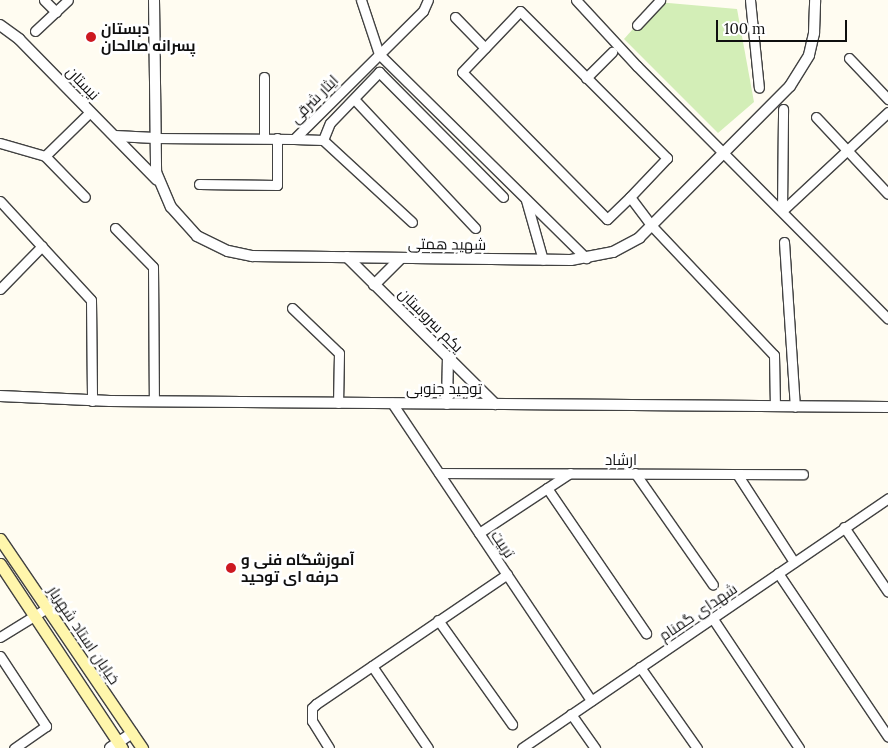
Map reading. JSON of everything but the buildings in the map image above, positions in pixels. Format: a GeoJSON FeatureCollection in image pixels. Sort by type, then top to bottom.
{"type":"FeatureCollection","features":[{"type":"Feature","properties":{"kind":"main road","name":"خیابان استاد شهریار"},"geometry":{"type":"LineString","coordinates":[[0,539],[58,623],[136,743]]}},
{"type":"Feature","properties":{"kind":"main road","name":"خیابان استاد شهریار"},"geometry":{"type":"LineString","coordinates":[[0,564],[21,598],[45,631],[116,746]]}},
{"type":"Feature","properties":{"kind":"main road"},"geometry":{"type":"LineString","coordinates":[[21,598],[32,605],[38,600],[37,594]]}},
{"type":"Feature","properties":{"kind":"main road"},"geometry":{"type":"LineString","coordinates":[[45,631],[45,623],[49,619],[58,623]]}},
{"type":"Feature","properties":{"kind":"street"},"geometry":{"type":"LineString","coordinates":[[44,0],[56,12]]}},
{"type":"Feature","properties":{"kind":"street"},"geometry":{"type":"LineString","coordinates":[[35,31],[68,0]]}},
{"type":"Feature","properties":{"kind":"street","name":"شهید همتی"},"geometry":{"type":"LineString","coordinates":[[154,0],[155,138],[158,181],[179,218],[197,236],[216,247],[252,256],[543,260],[586,258],[626,246],[639,238],[799,75],[806,62],[814,33],[815,0]]}},
{"type":"Feature","properties":{"kind":"street"},"geometry":{"type":"LineString","coordinates":[[361,0],[379,54],[586,258]]}},
{"type":"Feature","properties":{"kind":"street","name":"ایثار شرقی"},"geometry":{"type":"LineString","coordinates":[[155,138],[294,138],[423,11],[428,0]]}},
{"type":"Feature","properties":{"kind":"street"},"geometry":{"type":"LineString","coordinates":[[576,0],[637,66],[888,319]]}},
{"type":"Feature","properties":{"kind":"street"},"geometry":{"type":"LineString","coordinates":[[636,25],[660,0]]}},
{"type":"Feature","properties":{"kind":"street"},"geometry":{"type":"LineString","coordinates":[[750,0],[759,88]]}},
{"type":"Feature","properties":{"kind":"street"},"geometry":{"type":"LineString","coordinates":[[520,11],[586,78],[667,158],[607,219],[462,72],[520,11]]}},
{"type":"Feature","properties":{"kind":"street"},"geometry":{"type":"LineString","coordinates":[[455,17],[485,48]]}},
{"type":"Feature","properties":{"kind":"street","name":"نيستان"},"geometry":{"type":"LineString","coordinates":[[0,25],[19,39],[158,181]]}},
{"type":"Feature","properties":{"kind":"street"},"geometry":{"type":"LineString","coordinates":[[586,78],[612,52]]}},
{"type":"Feature","properties":{"kind":"street"},"geometry":{"type":"LineString","coordinates":[[849,58],[888,99]]}},
{"type":"Feature","properties":{"kind":"street"},"geometry":{"type":"LineString","coordinates":[[323,140],[330,123],[379,72],[504,197]]}},
{"type":"Feature","properties":{"kind":"street"},"geometry":{"type":"LineString","coordinates":[[264,77],[264,138]]}},
{"type":"Feature","properties":{"kind":"street"},"geometry":{"type":"LineString","coordinates":[[354,99],[474,228]]}},
{"type":"Feature","properties":{"kind":"street"},"geometry":{"type":"LineString","coordinates":[[782,211],[783,109]]}},
{"type":"Feature","properties":{"kind":"street"},"geometry":{"type":"LineString","coordinates":[[45,156],[90,112]]}},
{"type":"Feature","properties":{"kind":"street"},"geometry":{"type":"LineString","coordinates":[[782,211],[888,112]]}},
{"type":"Feature","properties":{"kind":"street"},"geometry":{"type":"LineString","coordinates":[[816,117],[888,194]]}},
{"type":"Feature","properties":{"kind":"street"},"geometry":{"type":"LineString","coordinates":[[115,136],[155,138]]}},
{"type":"Feature","properties":{"kind":"street"},"geometry":{"type":"LineString","coordinates":[[199,184],[276,185],[277,138]]}},
{"type":"Feature","properties":{"kind":"street"},"geometry":{"type":"LineString","coordinates":[[294,138],[323,140],[412,222]]}},
{"type":"Feature","properties":{"kind":"street"},"geometry":{"type":"LineString","coordinates":[[0,143],[45,156],[85,197]]}},
{"type":"Feature","properties":{"kind":"street"},"geometry":{"type":"LineString","coordinates":[[630,197],[651,225],[774,355],[776,406]]}},
{"type":"Feature","properties":{"kind":"street"},"geometry":{"type":"LineString","coordinates":[[525,198],[543,260]]}},
{"type":"Feature","properties":{"kind":"street"},"geometry":{"type":"LineString","coordinates":[[0,201],[91,300],[92,401]]}},
{"type":"Feature","properties":{"kind":"street"},"geometry":{"type":"LineString","coordinates":[[115,228],[153,268],[154,401]]}},
{"type":"Feature","properties":{"kind":"street"},"geometry":{"type":"LineString","coordinates":[[784,242],[795,406]]}},
{"type":"Feature","properties":{"kind":"street"},"geometry":{"type":"LineString","coordinates":[[0,289],[42,246]]}},
{"type":"Feature","properties":{"kind":"street","name":"یکم سروستان"},"geometry":{"type":"LineString","coordinates":[[347,257],[494,404]]}},
{"type":"Feature","properties":{"kind":"street"},"geometry":{"type":"LineString","coordinates":[[374,285],[401,258]]}},
{"type":"Feature","properties":{"kind":"street"},"geometry":{"type":"LineString","coordinates":[[292,308],[339,353],[338,403]]}},
{"type":"Feature","properties":{"kind":"street"},"geometry":{"type":"LineString","coordinates":[[447,404],[448,358]]}},
{"type":"Feature","properties":{"kind":"street","name":"توحید جنوبی"},"geometry":{"type":"LineString","coordinates":[[0,396],[92,401],[888,407]]}},
{"type":"Feature","properties":{"kind":"street","name":"تربیت"},"geometry":{"type":"LineString","coordinates":[[392,404],[591,700]]}},
{"type":"Feature","properties":{"kind":"street","name":"ارشاد"},"geometry":{"type":"LineString","coordinates":[[438,473],[803,474]]}},
{"type":"Feature","properties":{"kind":"street"},"geometry":{"type":"LineString","coordinates":[[479,533],[570,473]]}},
{"type":"Feature","properties":{"kind":"street"},"geometry":{"type":"LineString","coordinates":[[636,474],[713,585]]}},
{"type":"Feature","properties":{"kind":"street"},"geometry":{"type":"LineString","coordinates":[[737,474],[794,562]]}},
{"type":"Feature","properties":{"kind":"street"},"geometry":{"type":"LineString","coordinates":[[547,488],[646,633]]}},
{"type":"Feature","properties":{"kind":"street","name":"شهدای گمنام"},"geometry":{"type":"LineString","coordinates":[[522,748],[888,498]]}},
{"type":"Feature","properties":{"kind":"street"},"geometry":{"type":"LineString","coordinates":[[844,527],[888,592]]}},
{"type":"Feature","properties":{"kind":"street"},"geometry":{"type":"LineString","coordinates":[[778,573],[888,737]]}},
{"type":"Feature","properties":{"kind":"street"},"geometry":{"type":"LineString","coordinates":[[328,748],[312,720],[312,708],[316,704],[507,574]]}},
{"type":"Feature","properties":{"kind":"street"},"geometry":{"type":"LineString","coordinates":[[0,637],[46,608]]}},
{"type":"Feature","properties":{"kind":"street"},"geometry":{"type":"LineString","coordinates":[[713,619],[799,748]]}},
{"type":"Feature","properties":{"kind":"street"},"geometry":{"type":"LineString","coordinates":[[438,620],[512,724]]}},
{"type":"Feature","properties":{"kind":"street"},"geometry":{"type":"LineString","coordinates":[[0,656],[46,726],[14,748]]}},
{"type":"Feature","properties":{"kind":"street"},"geometry":{"type":"LineString","coordinates":[[372,666],[428,748]]}},
{"type":"Feature","properties":{"kind":"street"},"geometry":{"type":"LineString","coordinates":[[640,667],[697,748]]}},
{"type":"Feature","properties":{"kind":"street"},"geometry":{"type":"LineString","coordinates":[[571,714],[595,748]]}},
{"type":"Feature","properties":{"kind":"street"},"geometry":{"type":"LineString","coordinates":[[116,746],[136,743]]}},
{"type":"Feature","properties":{"kind":"green space"},"geometry":{"type":"Polygon","coordinates":[[[657,2],[737,9],[754,102],[718,133],[624,39],[657,2]]]}},
{"type":"Feature","properties":{"kind":"place","name":"دبستان پسرانه صالحان"},"geometry":{"type":"Point","coordinates":[91,37]}},
{"type":"Feature","properties":{"kind":"place","name":"آموزشگاه فنی و حرفه ای توحید"},"geometry":{"type":"Point","coordinates":[231,568]}}]}
